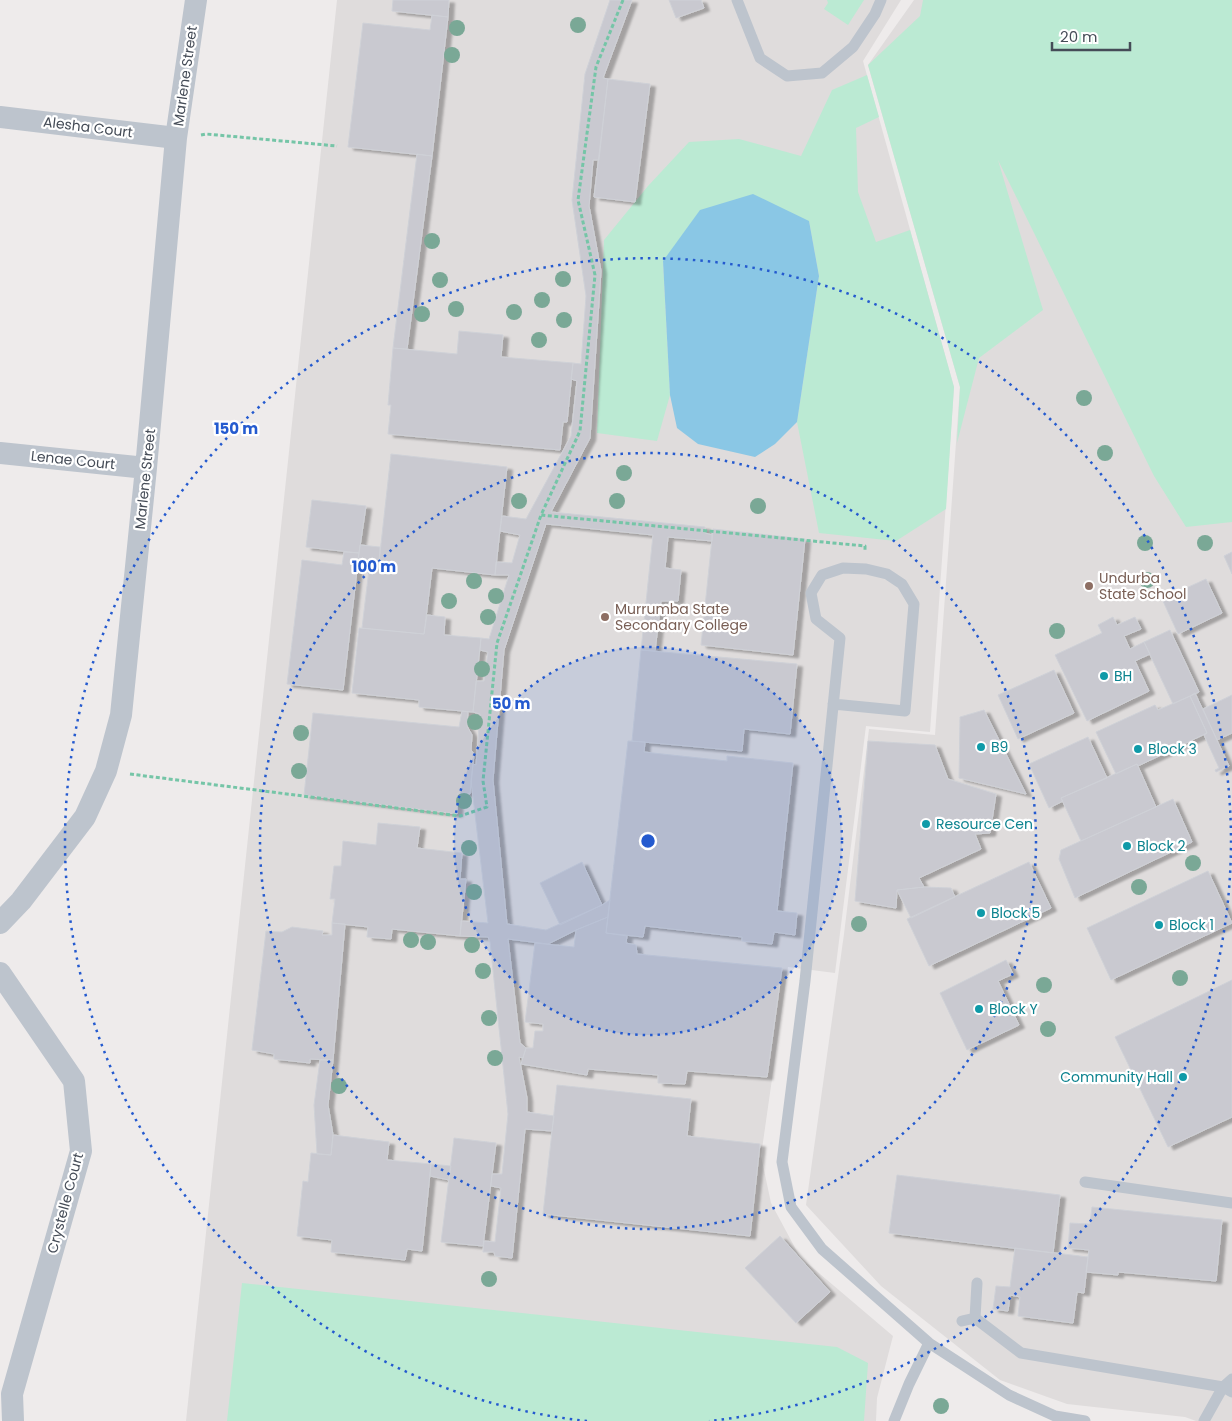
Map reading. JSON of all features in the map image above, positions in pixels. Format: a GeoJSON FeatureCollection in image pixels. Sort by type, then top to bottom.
{"type":"FeatureCollection","features":[{"type":"Feature","properties":{"kind":"street","name":"Marlene Street"},"geometry":{"type":"LineString","coordinates":[[0,923],[21,901],[85,817],[106,771],[120,715],[146,468],[176,138],[196,0]]}},
{"type":"Feature","properties":{"kind":"street","name":"Alesha Court"},"geometry":{"type":"LineString","coordinates":[[0,117],[176,138]]}},
{"type":"Feature","properties":{"kind":"street","name":"Lenae Court"},"geometry":{"type":"LineString","coordinates":[[0,453],[146,468]]}},
{"type":"Feature","properties":{"kind":"street","name":"Crystelle Court"},"geometry":{"type":"LineString","coordinates":[[0,972],[74,1081],[81,1151],[12,1394],[13,1421]]}},
{"type":"Feature","properties":{"kind":"lane"},"geometry":{"type":"LineString","coordinates":[[737,0],[760,58],[787,76],[822,73],[853,47],[875,14],[880,0]]}},
{"type":"Feature","properties":{"kind":"lane"},"geometry":{"type":"LineString","coordinates":[[833,704],[905,711],[914,604],[902,584],[887,574],[866,569],[843,568],[822,575],[811,593],[816,619],[840,638],[833,704],[805,981],[782,1162],[791,1207],[822,1248],[929,1343],[1009,1396],[1055,1416],[1084,1421]]}},
{"type":"Feature","properties":{"kind":"lane"},"geometry":{"type":"LineString","coordinates":[[1085,1182],[1232,1203]]}},
{"type":"Feature","properties":{"kind":"lane"},"geometry":{"type":"LineString","coordinates":[[975,1318],[977,1283]]}},
{"type":"Feature","properties":{"kind":"lane"},"geometry":{"type":"LineString","coordinates":[[962,1321],[975,1318]]}},
{"type":"Feature","properties":{"kind":"lane"},"geometry":{"type":"LineString","coordinates":[[975,1318],[1021,1353],[1228,1390]]}},
{"type":"Feature","properties":{"kind":"lane"},"geometry":{"type":"LineString","coordinates":[[894,1421],[929,1343]]}},
{"type":"Feature","properties":{"kind":"lane"},"geometry":{"type":"LineString","coordinates":[[1204,1421],[1228,1390],[1232,1379]]}},
{"type":"Feature","properties":{"kind":"path"},"geometry":{"type":"LineString","coordinates":[[106,771],[460,816],[487,807],[483,781],[497,643],[541,514],[580,431],[595,275],[578,200],[596,67],[623,0]]}},
{"type":"Feature","properties":{"kind":"path"},"geometry":{"type":"LineString","coordinates":[[176,138],[206,134],[337,146]]}},
{"type":"Feature","properties":{"kind":"path"},"geometry":{"type":"LineString","coordinates":[[541,514],[865,546],[866,569]]}},
{"type":"Feature","properties":{"kind":"shaded area","name":"Murrumba State Secondary College"},"geometry":{"type":"Polygon","coordinates":[[[337,0],[901,0],[863,61],[954,387],[930,732],[866,726],[835,973],[788,967],[761,1156],[771,1203],[800,1257],[893,1336],[877,1398],[876,1421],[186,1421],[337,0]]]}},
{"type":"Feature","properties":{"kind":"shaded area","name":"Undurba State School"},"geometry":{"type":"Polygon","coordinates":[[[914,0],[1232,0],[1232,1421],[1196,1421],[1185,1417],[1067,1404],[1000,1380],[881,1286],[806,1205],[844,934],[869,729],[935,735],[960,387],[868,65],[914,0]]]}},
{"type":"Feature","properties":{"kind":"green space"},"geometry":{"type":"Polygon","coordinates":[[[827,0],[864,0],[848,25],[824,9],[828,3],[827,0]]]}},
{"type":"Feature","properties":{"kind":"green space"},"geometry":{"type":"Polygon","coordinates":[[[923,0],[1232,0],[1232,522],[1186,527],[1154,476],[998,160],[1043,310],[979,358],[957,443],[960,387],[868,65],[920,16],[923,0]]]}},
{"type":"Feature","properties":{"kind":"green space"},"geometry":{"type":"Polygon","coordinates":[[[867,75],[879,117],[856,128],[858,192],[876,242],[910,230],[954,387],[946,509],[896,541],[819,533],[797,422],[819,276],[809,221],[663,261],[670,395],[657,441],[597,433],[604,240],[648,186],[689,142],[739,139],[801,156],[832,90],[867,75]]]}},
{"type":"Feature","properties":{"kind":"green space"},"geometry":{"type":"Polygon","coordinates":[[[242,1283],[837,1347],[868,1363],[864,1421],[227,1421],[242,1283]]]}},
{"type":"Feature","properties":{"kind":"water"},"geometry":{"type":"Polygon","coordinates":[[[753,194],[809,221],[819,276],[797,422],[775,444],[755,457],[698,444],[677,428],[670,395],[663,261],[700,210],[753,194]]]}},
{"type":"Feature","properties":{"kind":"building"},"geometry":{"type":"Polygon","coordinates":[[[393,0],[449,0],[448,17],[392,11],[393,0]]]}},
{"type":"Feature","properties":{"kind":"building"},"geometry":{"type":"Polygon","coordinates":[[[610,0],[632,0],[603,78],[608,79],[599,160],[593,160],[589,206],[601,271],[590,438],[551,512],[705,527],[705,533],[712,535],[712,541],[668,537],[665,568],[681,570],[678,601],[661,601],[655,651],[641,650],[653,535],[546,524],[504,650],[493,780],[507,924],[546,930],[610,900],[608,917],[548,944],[508,939],[520,1043],[526,1048],[523,1058],[519,1057],[527,1098],[527,1112],[554,1116],[552,1131],[525,1129],[512,1258],[495,1256],[494,1252],[483,1252],[484,1241],[495,1242],[501,1188],[491,1186],[492,1174],[502,1174],[508,1114],[490,942],[488,937],[460,936],[461,921],[488,923],[471,781],[473,764],[476,765],[480,714],[473,712],[476,681],[484,681],[488,652],[480,650],[481,638],[489,639],[509,575],[495,575],[496,562],[512,563],[520,535],[500,531],[502,516],[526,519],[571,436],[577,381],[571,379],[573,363],[581,364],[586,296],[572,200],[585,74],[610,0]]]}},
{"type":"Feature","properties":{"kind":"building"},"geometry":{"type":"Polygon","coordinates":[[[669,0],[701,0],[704,8],[676,18],[669,0]]]}},
{"type":"Feature","properties":{"kind":"building"},"geometry":{"type":"Polygon","coordinates":[[[432,15],[448,17],[432,156],[348,147],[363,23],[430,30],[432,15]]]}},
{"type":"Feature","properties":{"kind":"building"},"geometry":{"type":"Polygon","coordinates":[[[608,79],[650,84],[635,202],[594,197],[608,79]]]}},
{"type":"Feature","properties":{"kind":"building"},"geometry":{"type":"Polygon","coordinates":[[[417,154],[432,156],[407,349],[393,348],[417,154]]]}},
{"type":"Feature","properties":{"kind":"building"},"geometry":{"type":"Polygon","coordinates":[[[459,331],[503,335],[501,357],[573,363],[567,422],[563,422],[560,450],[388,434],[391,405],[388,405],[393,348],[457,354],[459,331]]]}},
{"type":"Feature","properties":{"kind":"building"},"geometry":{"type":"Polygon","coordinates":[[[391,454],[507,467],[495,575],[432,568],[424,634],[362,628],[370,561],[379,562],[391,454]]]}},
{"type":"Feature","properties":{"kind":"building"},"geometry":{"type":"Polygon","coordinates":[[[312,500],[366,506],[359,553],[306,547],[312,500]]]}},
{"type":"Feature","properties":{"kind":"building"},"geometry":{"type":"Polygon","coordinates":[[[713,529],[805,539],[793,655],[701,645],[713,529]]]}},
{"type":"Feature","properties":{"kind":"building"},"geometry":{"type":"Polygon","coordinates":[[[360,545],[380,547],[379,562],[358,560],[360,545]]]}},
{"type":"Feature","properties":{"kind":"building"},"geometry":{"type":"Polygon","coordinates":[[[344,552],[359,553],[343,690],[287,684],[302,560],[342,565],[344,552]]]}},
{"type":"Feature","properties":{"kind":"building"},"geometry":{"type":"Polygon","coordinates":[[[1232,552],[1232,574],[1224,556],[1232,552]]]}},
{"type":"Feature","properties":{"kind":"building"},"geometry":{"type":"Polygon","coordinates":[[[1206,579],[1222,613],[1178,634],[1162,599],[1206,579]]]}},
{"type":"Feature","properties":{"kind":"building"},"geometry":{"type":"Polygon","coordinates":[[[427,615],[445,617],[444,635],[481,638],[473,712],[419,707],[419,700],[352,693],[359,628],[424,634],[427,615]]]}},
{"type":"Feature","properties":{"kind":"building","name":"BH"},"geometry":{"type":"Polygon","coordinates":[[[1113,617],[1117,625],[1135,617],[1141,629],[1124,636],[1130,649],[1144,642],[1150,654],[1135,661],[1149,691],[1087,721],[1055,655],[1102,633],[1098,625],[1113,617]]]}},
{"type":"Feature","properties":{"kind":"building"},"geometry":{"type":"Polygon","coordinates":[[[1170,630],[1199,692],[1173,704],[1144,642],[1170,630]]]}},
{"type":"Feature","properties":{"kind":"building"},"geometry":{"type":"Polygon","coordinates":[[[641,650],[797,664],[790,734],[744,729],[742,751],[632,741],[641,650]]]}},
{"type":"Feature","properties":{"kind":"building"},"geometry":{"type":"Polygon","coordinates":[[[1054,670],[1074,713],[1018,739],[998,695],[1054,670]]]}},
{"type":"Feature","properties":{"kind":"building"},"geometry":{"type":"Polygon","coordinates":[[[1195,693],[1229,766],[1216,772],[1215,770],[1219,768],[1204,735],[1207,733],[1190,696],[1195,693]]]}},
{"type":"Feature","properties":{"kind":"building"},"geometry":{"type":"Polygon","coordinates":[[[1232,695],[1232,733],[1217,740],[1203,709],[1232,695]]]}},
{"type":"Feature","properties":{"kind":"building","name":"Block 3"},"geometry":{"type":"Polygon","coordinates":[[[1190,696],[1207,733],[1138,766],[1137,764],[1116,774],[1096,732],[1155,705],[1158,710],[1190,696]]]}},
{"type":"Feature","properties":{"kind":"building","name":"B9"},"geometry":{"type":"Polygon","coordinates":[[[984,710],[1026,794],[959,778],[960,717],[984,710]]]}},
{"type":"Feature","properties":{"kind":"building"},"geometry":{"type":"Polygon","coordinates":[[[462,711],[468,712],[467,726],[472,735],[471,750],[474,754],[470,794],[458,793],[457,814],[304,795],[313,713],[459,727],[462,711]]]}},
{"type":"Feature","properties":{"kind":"building"},"geometry":{"type":"Polygon","coordinates":[[[1088,737],[1107,778],[1061,798],[1063,801],[1049,808],[1029,764],[1088,737]]]}},
{"type":"Feature","properties":{"kind":"building"},"geometry":{"type":"Polygon","coordinates":[[[628,741],[645,742],[644,752],[727,761],[727,756],[793,763],[777,911],[797,913],[795,935],[774,932],[772,944],[742,941],[742,937],[645,926],[643,937],[606,933],[628,741]]]}},
{"type":"Feature","properties":{"kind":"building","name":"Resource Cen"},"geometry":{"type":"Polygon","coordinates":[[[868,741],[935,745],[948,779],[996,794],[990,833],[975,834],[981,849],[919,878],[924,887],[897,890],[896,908],[855,901],[868,741]]]}},
{"type":"Feature","properties":{"kind":"building"},"geometry":{"type":"Polygon","coordinates":[[[1137,764],[1156,807],[1081,841],[1061,798],[1137,764]]]}},
{"type":"Feature","properties":{"kind":"building","name":"Block 2"},"geometry":{"type":"Polygon","coordinates":[[[1173,799],[1192,842],[1075,898],[1059,859],[1061,850],[1173,799]]]}},
{"type":"Feature","properties":{"kind":"building"},"geometry":{"type":"Polygon","coordinates":[[[378,823],[420,827],[417,848],[462,853],[460,879],[466,879],[460,936],[392,929],[391,939],[367,937],[368,927],[332,923],[335,899],[330,899],[334,866],[341,866],[343,841],[376,845],[378,823]]]}},
{"type":"Feature","properties":{"kind":"building"},"geometry":{"type":"Polygon","coordinates":[[[582,862],[602,905],[560,925],[540,883],[582,862]]]}},
{"type":"Feature","properties":{"kind":"building","name":"Block 5"},"geometry":{"type":"Polygon","coordinates":[[[1029,862],[1051,908],[929,966],[907,919],[1029,862]]]}},
{"type":"Feature","properties":{"kind":"building","name":"Block 1"},"geometry":{"type":"Polygon","coordinates":[[[1208,871],[1232,923],[1111,980],[1087,928],[1208,871]]]}},
{"type":"Feature","properties":{"kind":"building"},"geometry":{"type":"Polygon","coordinates":[[[924,887],[951,888],[955,897],[911,918],[897,890],[924,887]]]}},
{"type":"Feature","properties":{"kind":"building"},"geometry":{"type":"Polygon","coordinates":[[[608,917],[606,933],[627,936],[626,943],[636,945],[637,954],[782,968],[767,1077],[687,1071],[685,1084],[658,1083],[658,1075],[588,1069],[587,1075],[521,1064],[526,1048],[533,1048],[535,1031],[543,1031],[543,1024],[525,1022],[535,943],[574,947],[576,930],[608,917]]]}},
{"type":"Feature","properties":{"kind":"building"},"geometry":{"type":"Polygon","coordinates":[[[332,923],[345,924],[333,1060],[310,1059],[310,1063],[274,1059],[274,1054],[252,1050],[266,931],[282,932],[292,927],[323,931],[322,935],[332,935],[332,923]]]}},
{"type":"Feature","properties":{"kind":"building","name":"Block Y"},"geometry":{"type":"Polygon","coordinates":[[[1006,960],[1013,974],[998,981],[1019,1025],[967,1050],[940,993],[1006,960]]]}},
{"type":"Feature","properties":{"kind":"building","name":"Community Hall"},"geometry":{"type":"Polygon","coordinates":[[[1232,980],[1232,1117],[1168,1147],[1115,1037],[1232,980]]]}},
{"type":"Feature","properties":{"kind":"building"},"geometry":{"type":"Polygon","coordinates":[[[320,1060],[333,1060],[328,1105],[333,1135],[331,1155],[317,1154],[314,1105],[320,1060]]]}},
{"type":"Feature","properties":{"kind":"building"},"geometry":{"type":"Polygon","coordinates":[[[557,1085],[691,1099],[687,1136],[760,1144],[750,1236],[543,1214],[557,1085]]]}},
{"type":"Feature","properties":{"kind":"building"},"geometry":{"type":"Polygon","coordinates":[[[333,1135],[389,1142],[387,1160],[431,1164],[422,1251],[407,1249],[405,1260],[331,1252],[332,1240],[297,1236],[303,1181],[308,1182],[311,1153],[331,1155],[333,1135]]]}},
{"type":"Feature","properties":{"kind":"building"},"geometry":{"type":"Polygon","coordinates":[[[454,1138],[496,1143],[483,1246],[441,1242],[454,1138]]]}},
{"type":"Feature","properties":{"kind":"building"},"geometry":{"type":"Polygon","coordinates":[[[431,1164],[451,1166],[449,1180],[430,1176],[431,1164]]]}},
{"type":"Feature","properties":{"kind":"building"},"geometry":{"type":"Polygon","coordinates":[[[897,1175],[1060,1195],[1053,1253],[889,1233],[897,1175]]]}},
{"type":"Feature","properties":{"kind":"building"},"geometry":{"type":"Polygon","coordinates":[[[1092,1207],[1222,1220],[1216,1281],[1118,1272],[1118,1275],[1086,1272],[1089,1250],[1068,1248],[1070,1223],[1090,1224],[1092,1207]]]}},
{"type":"Feature","properties":{"kind":"building"},"geometry":{"type":"Polygon","coordinates":[[[780,1236],[830,1292],[796,1323],[745,1268],[780,1236]]]}},
{"type":"Feature","properties":{"kind":"building"},"geometry":{"type":"Polygon","coordinates":[[[1015,1248],[1088,1257],[1084,1293],[1077,1292],[1073,1323],[1018,1316],[1020,1297],[1010,1295],[1008,1311],[993,1309],[996,1286],[1010,1287],[1015,1248]]]}},
{"type":"Feature","properties":{"kind":"place","name":"Undurba State School"},"geometry":{"type":"Point","coordinates":[1089,586]}},
{"type":"Feature","properties":{"kind":"place","name":"Murrumba State Secondary College"},"geometry":{"type":"Point","coordinates":[605,617]}},
{"type":"Feature","properties":{"kind":"place","name":"BH"},"geometry":{"type":"Point","coordinates":[1104,676]}},
{"type":"Feature","properties":{"kind":"place","name":"B9"},"geometry":{"type":"Point","coordinates":[981,747]}},
{"type":"Feature","properties":{"kind":"place","name":"Block 3"},"geometry":{"type":"Point","coordinates":[1138,749]}},
{"type":"Feature","properties":{"kind":"place","name":"Resource Cen"},"geometry":{"type":"Point","coordinates":[926,824]}},
{"type":"Feature","properties":{"kind":"place","name":"Block 2"},"geometry":{"type":"Point","coordinates":[1127,846]}},
{"type":"Feature","properties":{"kind":"place","name":"Block 5"},"geometry":{"type":"Point","coordinates":[981,913]}},
{"type":"Feature","properties":{"kind":"place","name":"Block 1"},"geometry":{"type":"Point","coordinates":[1159,925]}},
{"type":"Feature","properties":{"kind":"place","name":"Block Y"},"geometry":{"type":"Point","coordinates":[979,1009]}},
{"type":"Feature","properties":{"kind":"place","name":"Community Hall"},"geometry":{"type":"Point","coordinates":[1183,1077]}}]}
